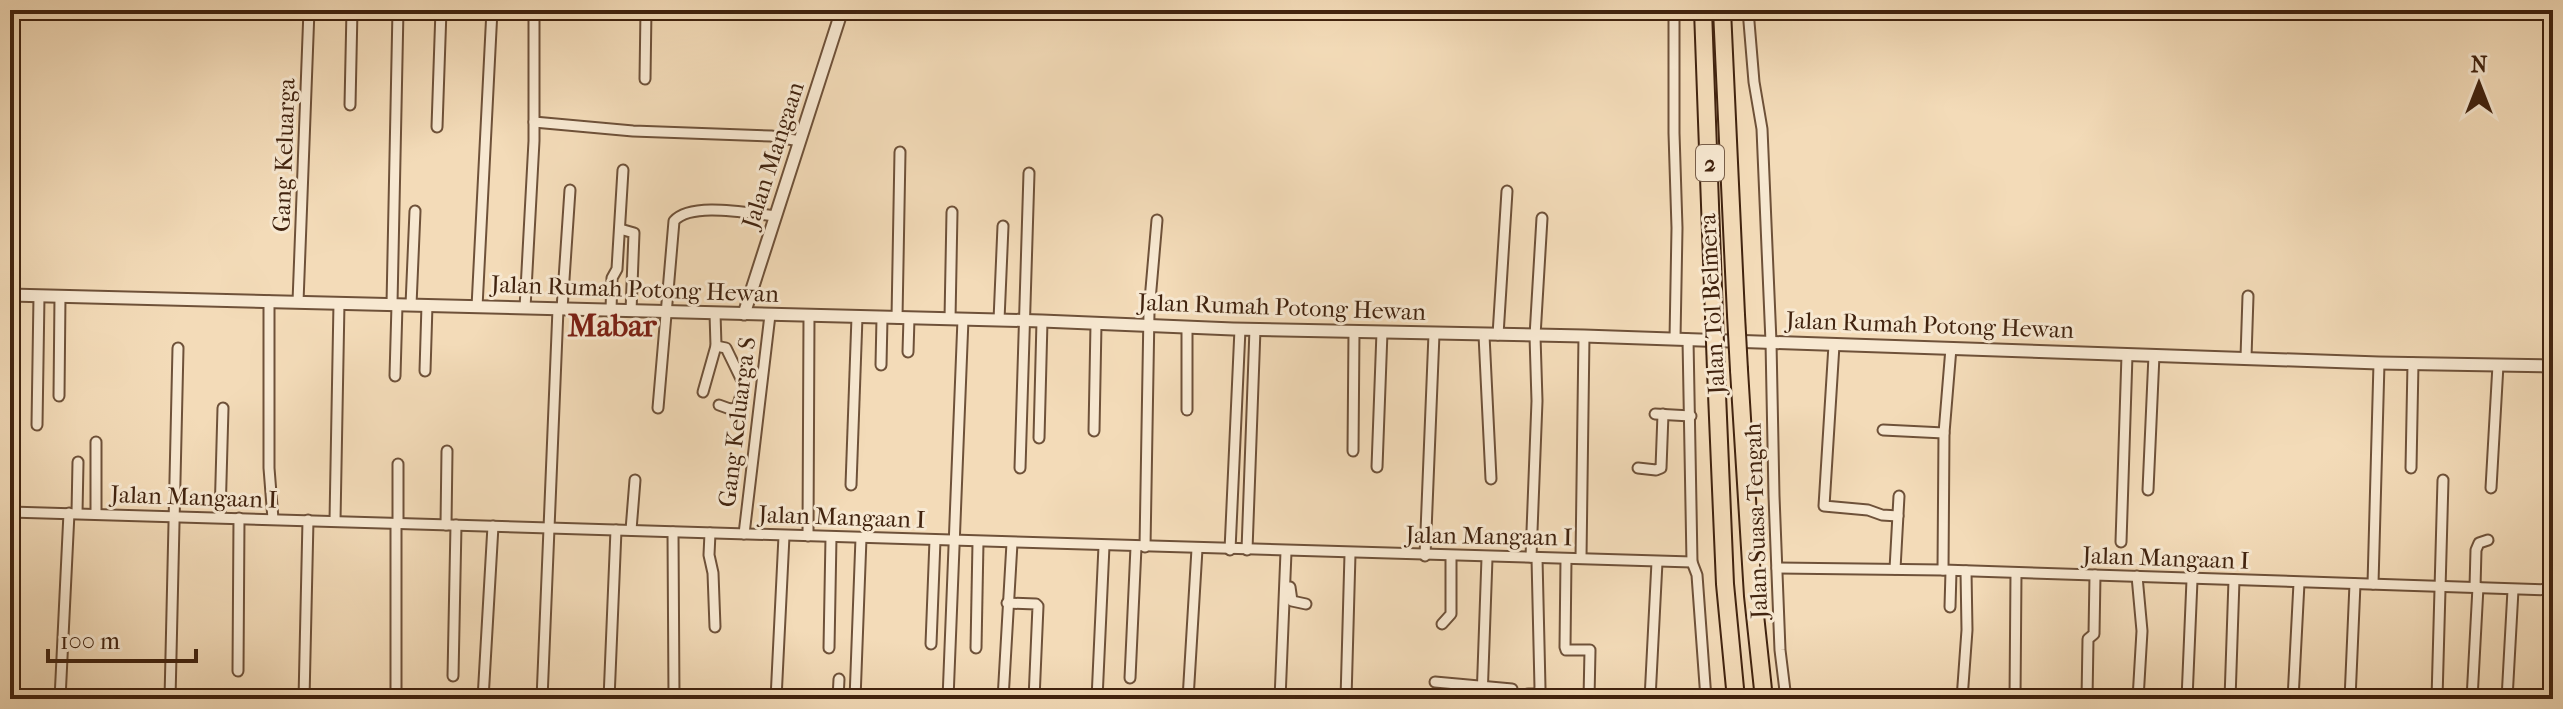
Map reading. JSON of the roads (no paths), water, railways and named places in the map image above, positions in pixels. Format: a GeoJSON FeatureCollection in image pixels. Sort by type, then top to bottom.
{"type":"FeatureCollection","features":[{"type":"Feature","properties":{"kind":"highway","name":"Jalan Tol Belmera"},"geometry":{"type":"LineString","coordinates":[[1703,10],[1725,584]]}},
{"type":"Feature","properties":{"kind":"highway","name":"Jalan Tol Belmera"},"geometry":{"type":"LineString","coordinates":[[1722,10],[1753,596]]}},
{"type":"Feature","properties":{"kind":"highway","name":"2"},"geometry":{"type":"LineString","coordinates":[[1725,584],[1736,699]]}},
{"type":"Feature","properties":{"kind":"highway"},"geometry":{"type":"LineString","coordinates":[[1725,584],[1726,699]]}},
{"type":"Feature","properties":{"kind":"highway","name":"2"},"geometry":{"type":"LineString","coordinates":[[1753,596],[1754,699]]}},
{"type":"Feature","properties":{"kind":"highway"},"geometry":{"type":"LineString","coordinates":[[1753,596],[1764,699]]}},
{"type":"Feature","properties":{"kind":"street","name":"Gang Keluarga"},"geometry":{"type":"LineString","coordinates":[[298,302],[309,10]]}},
{"type":"Feature","properties":{"kind":"street"},"geometry":{"type":"LineString","coordinates":[[350,105],[352,10]]}},
{"type":"Feature","properties":{"kind":"street"},"geometry":{"type":"LineString","coordinates":[[395,376],[398,10]]}},
{"type":"Feature","properties":{"kind":"street"},"geometry":{"type":"LineString","coordinates":[[437,127],[441,10]]}},
{"type":"Feature","properties":{"kind":"street"},"geometry":{"type":"LineString","coordinates":[[477,307],[492,10]]}},
{"type":"Feature","properties":{"kind":"street"},"geometry":{"type":"LineString","coordinates":[[525,308],[534,122],[534,10]]}},
{"type":"Feature","properties":{"kind":"street"},"geometry":{"type":"LineString","coordinates":[[645,79],[646,10]]}},
{"type":"Feature","properties":{"kind":"street"},"geometry":{"type":"LineString","coordinates":[[738,10],[842,11]]}},
{"type":"Feature","properties":{"kind":"street"},"geometry":{"type":"LineString","coordinates":[[1674,10],[1675,339]]}},
{"type":"Feature","properties":{"kind":"street","name":"Jalan Suasa Tengah"},"geometry":{"type":"LineString","coordinates":[[1748,10],[1754,82],[1762,129],[1780,650],[1786,699]]}},
{"type":"Feature","properties":{"kind":"street","name":"Jalan Mangaan"},"geometry":{"type":"LineString","coordinates":[[744,314],[842,11]]}},
{"type":"Feature","properties":{"kind":"street"},"geometry":{"type":"LineString","coordinates":[[534,122],[633,131],[771,136],[800,141]]}},
{"type":"Feature","properties":{"kind":"street"},"geometry":{"type":"LineString","coordinates":[[900,152],[903,318],[908,352]]}},
{"type":"Feature","properties":{"kind":"street"},"geometry":{"type":"LineString","coordinates":[[611,310],[612,278],[617,269],[623,170]]}},
{"type":"Feature","properties":{"kind":"street"},"geometry":{"type":"LineString","coordinates":[[1020,468],[1029,173]]}},
{"type":"Feature","properties":{"kind":"street"},"geometry":{"type":"LineString","coordinates":[[542,699],[560,309],[570,190]]}},
{"type":"Feature","properties":{"kind":"street"},"geometry":{"type":"LineString","coordinates":[[1498,335],[1507,191]]}},
{"type":"Feature","properties":{"kind":"street"},"geometry":{"type":"LineString","coordinates":[[658,408],[672,225],[677,217],[704,210],[776,216]]}},
{"type":"Feature","properties":{"kind":"street"},"geometry":{"type":"LineString","coordinates":[[411,305],[415,211]]}},
{"type":"Feature","properties":{"kind":"street"},"geometry":{"type":"LineString","coordinates":[[948,699],[956,319],[952,212]]}},
{"type":"Feature","properties":{"kind":"street"},"geometry":{"type":"LineString","coordinates":[[1528,694],[1538,694],[1540,688],[1534,558],[1535,336],[1542,218]]}},
{"type":"Feature","properties":{"kind":"street"},"geometry":{"type":"LineString","coordinates":[[1130,678],[1157,220]]}},
{"type":"Feature","properties":{"kind":"street"},"geometry":{"type":"LineString","coordinates":[[999,320],[1003,226]]}},
{"type":"Feature","properties":{"kind":"street"},"geometry":{"type":"LineString","coordinates":[[620,229],[634,233],[631,311]]}},
{"type":"Feature","properties":{"kind":"street","name":"Jalan Rumah Potong Hewan"},"geometry":{"type":"LineString","coordinates":[[10,295],[1023,320],[1240,329],[1584,336],[2553,366]]}},
{"type":"Feature","properties":{"kind":"street"},"geometry":{"type":"LineString","coordinates":[[37,425],[39,296]]}},
{"type":"Feature","properties":{"kind":"street"},"geometry":{"type":"LineString","coordinates":[[59,396],[60,296]]}},
{"type":"Feature","properties":{"kind":"street"},"geometry":{"type":"LineString","coordinates":[[2246,357],[2248,296]]}},
{"type":"Feature","properties":{"kind":"street"},"geometry":{"type":"LineString","coordinates":[[269,301],[269,468],[273,519]]}},
{"type":"Feature","properties":{"kind":"street"},"geometry":{"type":"LineString","coordinates":[[335,521],[339,303]]}},
{"type":"Feature","properties":{"kind":"street"},"geometry":{"type":"LineString","coordinates":[[425,371],[427,305]]}},
{"type":"Feature","properties":{"kind":"street"},"geometry":{"type":"LineString","coordinates":[[703,392],[716,346],[715,313]]}},
{"type":"Feature","properties":{"kind":"street","name":"Gang Keluarga S"},"geometry":{"type":"LineString","coordinates":[[744,534],[770,315]]}},
{"type":"Feature","properties":{"kind":"street"},"geometry":{"type":"LineString","coordinates":[[808,536],[809,316]]}},
{"type":"Feature","properties":{"kind":"street"},"geometry":{"type":"LineString","coordinates":[[851,485],[857,317]]}},
{"type":"Feature","properties":{"kind":"street"},"geometry":{"type":"LineString","coordinates":[[881,365],[882,318]]}},
{"type":"Feature","properties":{"kind":"street"},"geometry":{"type":"LineString","coordinates":[[1039,438],[1042,321]]}},
{"type":"Feature","properties":{"kind":"street"},"geometry":{"type":"LineString","coordinates":[[1094,431],[1096,324]]}},
{"type":"Feature","properties":{"kind":"street"},"geometry":{"type":"LineString","coordinates":[[1187,327],[1187,410]]}},
{"type":"Feature","properties":{"kind":"street"},"geometry":{"type":"LineString","coordinates":[[1230,550],[1240,329]]}},
{"type":"Feature","properties":{"kind":"street"},"geometry":{"type":"LineString","coordinates":[[1247,550],[1255,329]]}},
{"type":"Feature","properties":{"kind":"street"},"geometry":{"type":"LineString","coordinates":[[1353,451],[1354,332]]}},
{"type":"Feature","properties":{"kind":"street"},"geometry":{"type":"LineString","coordinates":[[1377,467],[1382,332]]}},
{"type":"Feature","properties":{"kind":"street"},"geometry":{"type":"LineString","coordinates":[[1425,556],[1434,334]]}},
{"type":"Feature","properties":{"kind":"street"},"geometry":{"type":"LineString","coordinates":[[1484,335],[1491,479]]}},
{"type":"Feature","properties":{"kind":"street"},"geometry":{"type":"LineString","coordinates":[[1581,558],[1584,336]]}},
{"type":"Feature","properties":{"kind":"street"},"geometry":{"type":"LineString","coordinates":[[1688,339],[1692,562],[1697,575],[1706,699]]}},
{"type":"Feature","properties":{"kind":"street"},"geometry":{"type":"LineString","coordinates":[[1834,345],[1824,506],[1898,516]]}},
{"type":"Feature","properties":{"kind":"street"},"geometry":{"type":"LineString","coordinates":[[716,346],[726,348],[744,385],[737,408],[719,405]]}},
{"type":"Feature","properties":{"kind":"street"},"geometry":{"type":"LineString","coordinates":[[170,699],[178,348]]}},
{"type":"Feature","properties":{"kind":"street"},"geometry":{"type":"LineString","coordinates":[[1950,607],[1944,433],[1951,348]]}},
{"type":"Feature","properties":{"kind":"street"},"geometry":{"type":"LineString","coordinates":[[2121,542],[2127,355]]}},
{"type":"Feature","properties":{"kind":"street"},"geometry":{"type":"LineString","coordinates":[[2148,490],[2154,355]]}},
{"type":"Feature","properties":{"kind":"street"},"geometry":{"type":"LineString","coordinates":[[2373,584],[2379,363]]}},
{"type":"Feature","properties":{"kind":"street"},"geometry":{"type":"LineString","coordinates":[[2411,468],[2413,363]]}},
{"type":"Feature","properties":{"kind":"street"},"geometry":{"type":"LineString","coordinates":[[2491,488],[2498,365]]}},
{"type":"Feature","properties":{"kind":"street"},"geometry":{"type":"LineString","coordinates":[[1022,385],[1040,385]]}},
{"type":"Feature","properties":{"kind":"street"},"geometry":{"type":"LineString","coordinates":[[220,517],[223,408]]}},
{"type":"Feature","properties":{"kind":"street"},"geometry":{"type":"LineString","coordinates":[[1638,468],[1661,468],[1659,414],[1691,416]]}},
{"type":"Feature","properties":{"kind":"street"},"geometry":{"type":"LineString","coordinates":[[1883,430],[1944,433]]}},
{"type":"Feature","properties":{"kind":"street"},"geometry":{"type":"LineString","coordinates":[[96,442],[96,514]]}},
{"type":"Feature","properties":{"kind":"street"},"geometry":{"type":"LineString","coordinates":[[447,451],[453,676]]}},
{"type":"Feature","properties":{"kind":"street"},"geometry":{"type":"LineString","coordinates":[[60,699],[78,462]]}},
{"type":"Feature","properties":{"kind":"street"},"geometry":{"type":"LineString","coordinates":[[396,699],[398,464]]}},
{"type":"Feature","properties":{"kind":"street"},"geometry":{"type":"LineString","coordinates":[[631,530],[635,480]]}},
{"type":"Feature","properties":{"kind":"street"},"geometry":{"type":"LineString","coordinates":[[2437,699],[2443,480]]}},
{"type":"Feature","properties":{"kind":"street"},"geometry":{"type":"LineString","coordinates":[[1895,569],[1899,496]]}},
{"type":"Feature","properties":{"kind":"street","name":"Jalan Mangaan I"},"geometry":{"type":"LineString","coordinates":[[10,512],[1692,562]]}},
{"type":"Feature","properties":{"kind":"street"},"geometry":{"type":"LineString","coordinates":[[238,671],[239,518]]}},
{"type":"Feature","properties":{"kind":"street"},"geometry":{"type":"LineString","coordinates":[[304,699],[308,520]]}},
{"type":"Feature","properties":{"kind":"street"},"geometry":{"type":"LineString","coordinates":[[483,699],[493,526]]}},
{"type":"Feature","properties":{"kind":"street"},"geometry":{"type":"LineString","coordinates":[[609,699],[616,530]]}},
{"type":"Feature","properties":{"kind":"street"},"geometry":{"type":"LineString","coordinates":[[673,532],[674,699]]}},
{"type":"Feature","properties":{"kind":"street"},"geometry":{"type":"LineString","coordinates":[[710,533],[715,627]]}},
{"type":"Feature","properties":{"kind":"street"},"geometry":{"type":"LineString","coordinates":[[776,699],[784,536]]}},
{"type":"Feature","properties":{"kind":"street"},"geometry":{"type":"LineString","coordinates":[[829,648],[831,537]]}},
{"type":"Feature","properties":{"kind":"street"},"geometry":{"type":"LineString","coordinates":[[855,699],[861,538]]}},
{"type":"Feature","properties":{"kind":"street"},"geometry":{"type":"LineString","coordinates":[[931,644],[935,540]]}},
{"type":"Feature","properties":{"kind":"street"},"geometry":{"type":"LineString","coordinates":[[2472,699],[2476,550],[2479,543],[2488,540]]}},
{"type":"Feature","properties":{"kind":"street"},"geometry":{"type":"LineString","coordinates":[[976,648],[978,542]]}},
{"type":"Feature","properties":{"kind":"street"},"geometry":{"type":"LineString","coordinates":[[1003,699],[1012,543]]}},
{"type":"Feature","properties":{"kind":"street"},"geometry":{"type":"LineString","coordinates":[[1097,699],[1104,546]]}},
{"type":"Feature","properties":{"kind":"street"},"geometry":{"type":"LineString","coordinates":[[1188,699],[1197,549]]}},
{"type":"Feature","properties":{"kind":"street"},"geometry":{"type":"LineString","coordinates":[[1289,552],[1291,598],[1294,603],[1306,604]]}},
{"type":"Feature","properties":{"kind":"street"},"geometry":{"type":"LineString","coordinates":[[1280,699],[1289,552]]}},
{"type":"Feature","properties":{"kind":"street"},"geometry":{"type":"LineString","coordinates":[[1346,699],[1350,554]]}},
{"type":"Feature","properties":{"kind":"street"},"geometry":{"type":"LineString","coordinates":[[1442,624],[1451,614],[1451,557]]}},
{"type":"Feature","properties":{"kind":"street"},"geometry":{"type":"LineString","coordinates":[[1482,699],[1487,558]]}},
{"type":"Feature","properties":{"kind":"street"},"geometry":{"type":"LineString","coordinates":[[1566,559],[1565,649],[1590,650],[1589,699]]}},
{"type":"Feature","properties":{"kind":"street"},"geometry":{"type":"LineString","coordinates":[[1650,699],[1657,562]]}},
{"type":"Feature","properties":{"kind":"street","name":"Jalan Mangaan I"},"geometry":{"type":"LineString","coordinates":[[1777,568],[1947,570],[2553,590]]}},
{"type":"Feature","properties":{"kind":"street"},"geometry":{"type":"LineString","coordinates":[[1962,699],[1967,630],[1966,571]]}},
{"type":"Feature","properties":{"kind":"street"},"geometry":{"type":"LineString","coordinates":[[2015,699],[2016,573]]}},
{"type":"Feature","properties":{"kind":"street"},"geometry":{"type":"LineString","coordinates":[[2087,699],[2088,639],[2094,636],[2095,575]]}},
{"type":"Feature","properties":{"kind":"street"},"geometry":{"type":"LineString","coordinates":[[2137,576],[2142,631],[2138,699]]}},
{"type":"Feature","properties":{"kind":"street"},"geometry":{"type":"LineString","coordinates":[[2187,699],[2192,580]]}},
{"type":"Feature","properties":{"kind":"street"},"geometry":{"type":"LineString","coordinates":[[2230,699],[2234,580]]}},
{"type":"Feature","properties":{"kind":"street"},"geometry":{"type":"LineString","coordinates":[[2293,699],[2299,583]]}},
{"type":"Feature","properties":{"kind":"street"},"geometry":{"type":"LineString","coordinates":[[2350,699],[2355,584]]}},
{"type":"Feature","properties":{"kind":"street"},"geometry":{"type":"LineString","coordinates":[[2507,699],[2513,590]]}},
{"type":"Feature","properties":{"kind":"street"},"geometry":{"type":"LineString","coordinates":[[1007,603],[1038,606],[1034,699]]}},
{"type":"Feature","properties":{"kind":"street"},"geometry":{"type":"LineString","coordinates":[[838,699],[839,679]]}},
{"type":"Feature","properties":{"kind":"street"},"geometry":{"type":"LineString","coordinates":[[1435,682],[1512,689]]}},
{"type":"Feature","properties":{"kind":"district","name":"Mabar"},"geometry":{"type":"Point","coordinates":[612,325]}}]}
